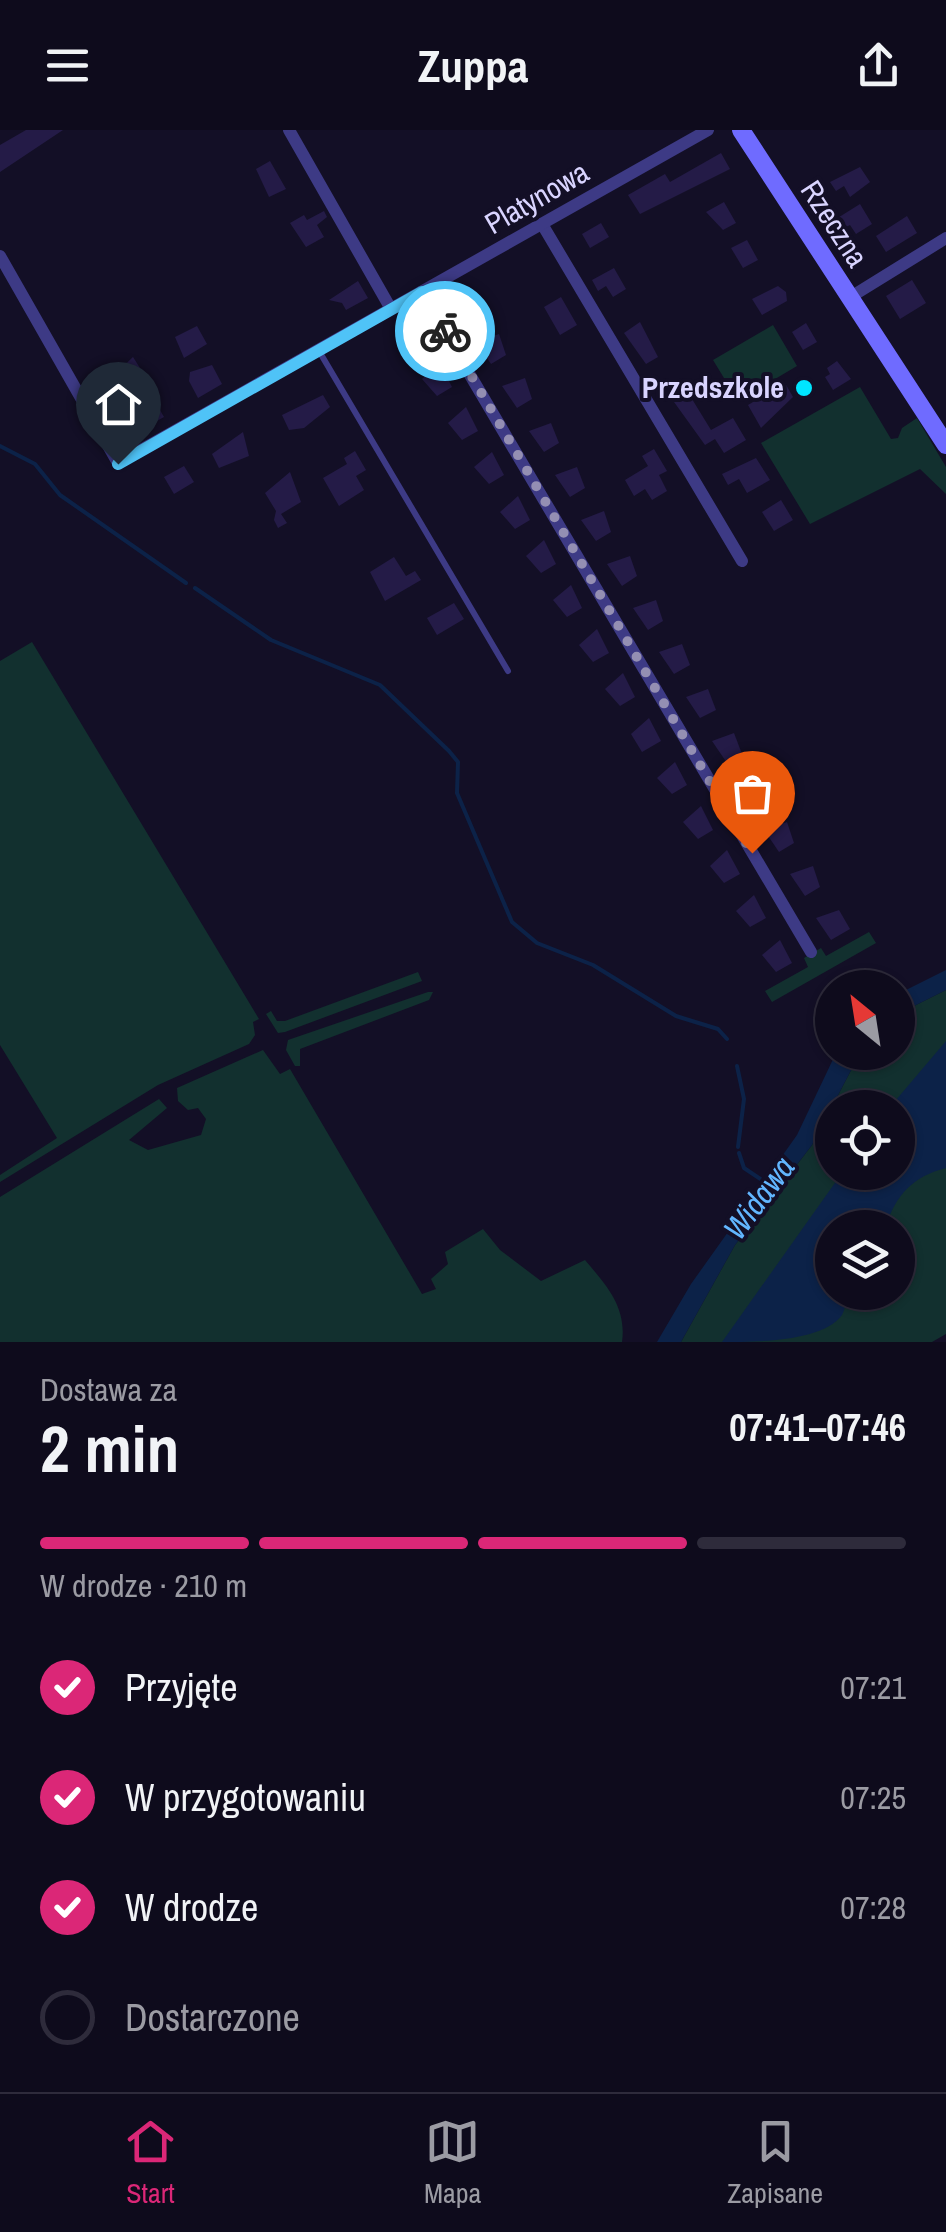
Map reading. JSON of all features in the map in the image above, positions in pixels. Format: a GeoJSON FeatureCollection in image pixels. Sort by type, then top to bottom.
{"type":"FeatureCollection","features":[{"type":"Feature","properties":{"kind":"street"},"geometry":{"type":"LineString","coordinates":[[289,130],[391,309]]}},
{"type":"Feature","properties":{"kind":"street","name":"Platynowa"},"geometry":{"type":"LineString","coordinates":[[0,256],[118,464],[708,130]]}},
{"type":"Feature","properties":{"kind":"street","name":"Rzeczna"},"geometry":{"type":"LineString","coordinates":[[741,130],[946,445]]}},
{"type":"Feature","properties":{"kind":"street"},"geometry":{"type":"LineString","coordinates":[[542,224],[742,561]]}},
{"type":"Feature","properties":{"kind":"street","name":"Rzeczna"},"geometry":{"type":"LineString","coordinates":[[849,298],[946,238]]}},
{"type":"Feature","properties":{"kind":"street"},"geometry":{"type":"LineString","coordinates":[[422,292],[811,952]]}},
{"type":"Feature","properties":{"kind":"lane"},"geometry":{"type":"LineString","coordinates":[[319,350],[508,671]]}},
{"type":"Feature","properties":{"kind":"green space"},"geometry":{"type":"Polygon","coordinates":[[[773,325],[797,366],[738,401],[713,360],[773,325]]]}},
{"type":"Feature","properties":{"kind":"green space"},"geometry":{"type":"Polygon","coordinates":[[[860,387],[891,439],[898,438],[902,428],[917,418],[946,467],[946,494],[920,469],[810,524],[761,443],[860,387]]]}},
{"type":"Feature","properties":{"kind":"green space"},"geometry":{"type":"Polygon","coordinates":[[[32,642],[259,1019],[253,1022],[255,1035],[249,1044],[158,1085],[0,1182],[0,1175],[57,1138],[0,1045],[0,661],[32,642]]]}},
{"type":"Feature","properties":{"kind":"green space"},"geometry":{"type":"Polygon","coordinates":[[[869,932],[876,943],[828,970],[815,970],[815,978],[772,1002],[765,991],[808,967],[804,958],[821,948],[826,956],[869,932]]]}},
{"type":"Feature","properties":{"kind":"green space"},"geometry":{"type":"Polygon","coordinates":[[[418,972],[422,981],[285,1032],[278,1033],[266,1014],[271,1011],[277,1021],[285,1021],[418,972]]]}},
{"type":"Feature","properties":{"kind":"green space"},"geometry":{"type":"Polygon","coordinates":[[[946,990],[946,1334],[932,1342],[681,1342],[735,1245],[815,1139],[815,1190],[915,1190],[915,1090],[841,1090],[851,1070],[915,1070],[915,1006],[946,990]]]}},
{"type":"Feature","properties":{"kind":"green space"},"geometry":{"type":"Polygon","coordinates":[[[433,992],[429,1000],[300,1049],[300,1066],[295,1066],[286,1050],[288,1040],[433,992]]]}},
{"type":"Feature","properties":{"kind":"green space"},"geometry":{"type":"Polygon","coordinates":[[[263,1050],[280,1074],[290,1069],[422,1294],[436,1289],[431,1279],[448,1264],[445,1252],[483,1229],[500,1250],[541,1281],[585,1260],[618,1307],[622,1342],[0,1342],[0,1197],[159,1099],[167,1108],[129,1140],[148,1150],[201,1135],[206,1119],[198,1108],[188,1110],[178,1101],[177,1088],[263,1050]]]}},
{"type":"Feature","properties":{"kind":"water"},"geometry":{"type":"Polygon","coordinates":[[[946,970],[946,990],[915,1006],[915,986],[946,970]]]}},
{"type":"Feature","properties":{"kind":"water"},"geometry":{"type":"Polygon","coordinates":[[[946,1041],[946,1168],[915,1182],[915,1090],[904,1090],[946,1041]]]}},
{"type":"Feature","properties":{"kind":"water"},"geometry":{"type":"Polygon","coordinates":[[[828,1070],[851,1070],[841,1090],[818,1090],[828,1070]]]}},
{"type":"Feature","properties":{"kind":"water","name":"Widawa"},"geometry":{"type":"Polygon","coordinates":[[[815,1097],[812,1145],[735,1245],[681,1342],[657,1342],[691,1284],[797,1135],[815,1097]]]}},
{"type":"Feature","properties":{"kind":"water"},"geometry":{"type":"Polygon","coordinates":[[[830,1190],[906,1190],[893,1210],[816,1210],[830,1190]]]}},
{"type":"Feature","properties":{"kind":"water"},"geometry":{"type":"Polygon","coordinates":[[[815,1211],[815,1310],[843,1310],[842,1315],[820,1331],[804,1335],[769,1341],[722,1342],[815,1211]]]}},
{"type":"Feature","properties":{"kind":"building"},"geometry":{"type":"Polygon","coordinates":[[[26,130],[63,130],[0,172],[0,145],[26,130]]]}},
{"type":"Feature","properties":{"kind":"building"},"geometry":{"type":"Polygon","coordinates":[[[721,153],[730,169],[640,214],[628,195],[665,174],[670,182],[721,153]]]}},
{"type":"Feature","properties":{"kind":"building"},"geometry":{"type":"Polygon","coordinates":[[[270,161],[286,189],[269,197],[256,169],[270,161]]]}},
{"type":"Feature","properties":{"kind":"building"},"geometry":{"type":"Polygon","coordinates":[[[860,167],[870,182],[850,197],[844,186],[836,191],[830,182],[860,167]]]}},
{"type":"Feature","properties":{"kind":"building"},"geometry":{"type":"Polygon","coordinates":[[[724,202],[736,223],[723,230],[706,212],[724,202]]]}},
{"type":"Feature","properties":{"kind":"building"},"geometry":{"type":"Polygon","coordinates":[[[860,204],[872,224],[856,234],[850,225],[842,229],[836,219],[860,204]]]}},
{"type":"Feature","properties":{"kind":"building"},"geometry":{"type":"Polygon","coordinates":[[[324,211],[327,217],[317,225],[324,237],[306,247],[290,223],[324,211]]]}},
{"type":"Feature","properties":{"kind":"building"},"geometry":{"type":"Polygon","coordinates":[[[907,216],[917,233],[886,252],[876,236],[907,216]]]}},
{"type":"Feature","properties":{"kind":"building"},"geometry":{"type":"Polygon","coordinates":[[[601,223],[609,237],[590,248],[582,234],[601,223]]]}},
{"type":"Feature","properties":{"kind":"building"},"geometry":{"type":"Polygon","coordinates":[[[747,240],[758,260],[743,268],[731,248],[747,240]]]}},
{"type":"Feature","properties":{"kind":"building"},"geometry":{"type":"Polygon","coordinates":[[[614,268],[626,289],[613,297],[606,286],[598,291],[592,280],[614,268]]]}},
{"type":"Feature","properties":{"kind":"building"},"geometry":{"type":"Polygon","coordinates":[[[912,280],[926,303],[900,319],[886,296],[912,280]]]}},
{"type":"Feature","properties":{"kind":"building"},"geometry":{"type":"Polygon","coordinates":[[[358,281],[368,298],[346,310],[342,303],[329,300],[358,281]]]}},
{"type":"Feature","properties":{"kind":"building"},"geometry":{"type":"Polygon","coordinates":[[[778,286],[786,292],[787,301],[762,315],[752,299],[778,286]]]}},
{"type":"Feature","properties":{"kind":"building"},"geometry":{"type":"Polygon","coordinates":[[[473,289],[480,310],[465,319],[450,298],[473,289]]]}},
{"type":"Feature","properties":{"kind":"building"},"geometry":{"type":"Polygon","coordinates":[[[561,297],[577,325],[560,335],[544,307],[561,297]]]}},
{"type":"Feature","properties":{"kind":"building"},"geometry":{"type":"Polygon","coordinates":[[[414,319],[426,342],[410,351],[396,335],[414,319]]]}},
{"type":"Feature","properties":{"kind":"building"},"geometry":{"type":"Polygon","coordinates":[[[640,322],[658,357],[646,364],[624,333],[640,322]]]}},
{"type":"Feature","properties":{"kind":"building"},"geometry":{"type":"Polygon","coordinates":[[[806,323],[817,342],[803,350],[792,332],[806,323]]]}},
{"type":"Feature","properties":{"kind":"building"},"geometry":{"type":"Polygon","coordinates":[[[197,326],[207,344],[184,358],[175,337],[197,326]]]}},
{"type":"Feature","properties":{"kind":"building"},"geometry":{"type":"Polygon","coordinates":[[[499,334],[506,355],[491,364],[476,342],[499,334]]]}},
{"type":"Feature","properties":{"kind":"building"},"geometry":{"type":"Polygon","coordinates":[[[133,357],[147,379],[122,391],[113,376],[133,357]]]}},
{"type":"Feature","properties":{"kind":"building"},"geometry":{"type":"Polygon","coordinates":[[[837,361],[851,379],[833,390],[825,377],[830,374],[827,368],[837,361]]]}},
{"type":"Feature","properties":{"kind":"building"},"geometry":{"type":"Polygon","coordinates":[[[440,363],[452,387],[437,396],[422,379],[440,363]]]}},
{"type":"Feature","properties":{"kind":"building"},"geometry":{"type":"Polygon","coordinates":[[[212,365],[222,384],[198,398],[189,381],[190,372],[212,365]]]}},
{"type":"Feature","properties":{"kind":"building"},"geometry":{"type":"Polygon","coordinates":[[[525,378],[532,399],[517,408],[502,386],[525,378]]]}},
{"type":"Feature","properties":{"kind":"building"},"geometry":{"type":"Polygon","coordinates":[[[785,383],[793,397],[761,428],[748,405],[785,383]]]}},
{"type":"Feature","properties":{"kind":"building"},"geometry":{"type":"Polygon","coordinates":[[[684,386],[711,430],[733,418],[746,440],[724,453],[715,439],[705,445],[669,395],[684,386]]]}},
{"type":"Feature","properties":{"kind":"building"},"geometry":{"type":"Polygon","coordinates":[[[323,395],[330,407],[304,428],[289,430],[282,415],[323,395]]]}},
{"type":"Feature","properties":{"kind":"building"},"geometry":{"type":"Polygon","coordinates":[[[153,398],[164,417],[139,431],[130,413],[132,405],[153,398]]]}},
{"type":"Feature","properties":{"kind":"building"},"geometry":{"type":"Polygon","coordinates":[[[466,407],[478,431],[462,440],[448,423],[466,407]]]}},
{"type":"Feature","properties":{"kind":"building"},"geometry":{"type":"Polygon","coordinates":[[[551,423],[559,443],[544,452],[529,431],[551,423]]]}},
{"type":"Feature","properties":{"kind":"building"},"geometry":{"type":"Polygon","coordinates":[[[243,432],[249,456],[219,468],[212,454],[243,432]]]}},
{"type":"Feature","properties":{"kind":"building"},"geometry":{"type":"Polygon","coordinates":[[[654,449],[667,471],[659,475],[667,491],[652,500],[645,489],[634,496],[625,480],[648,466],[642,456],[654,449]]]}},
{"type":"Feature","properties":{"kind":"building"},"geometry":{"type":"Polygon","coordinates":[[[355,451],[366,470],[356,476],[364,490],[339,506],[323,478],[347,464],[344,458],[355,451]]]}},
{"type":"Feature","properties":{"kind":"building"},"geometry":{"type":"Polygon","coordinates":[[[492,452],[504,475],[489,484],[474,467],[492,452]]]}},
{"type":"Feature","properties":{"kind":"building"},"geometry":{"type":"Polygon","coordinates":[[[756,458],[770,480],[747,493],[739,479],[728,485],[722,474],[756,458]]]}},
{"type":"Feature","properties":{"kind":"building"},"geometry":{"type":"Polygon","coordinates":[[[184,466],[194,482],[174,494],[164,477],[184,466]]]}},
{"type":"Feature","properties":{"kind":"building"},"geometry":{"type":"Polygon","coordinates":[[[577,467],[585,488],[570,497],[555,475],[577,467]]]}},
{"type":"Feature","properties":{"kind":"building"},"geometry":{"type":"Polygon","coordinates":[[[290,472],[301,502],[281,514],[287,523],[278,528],[274,520],[276,511],[265,493],[290,472]]]}},
{"type":"Feature","properties":{"kind":"building"},"geometry":{"type":"Polygon","coordinates":[[[518,496],[530,520],[515,529],[500,512],[518,496]]]}},
{"type":"Feature","properties":{"kind":"building"},"geometry":{"type":"Polygon","coordinates":[[[781,500],[793,520],[774,531],[762,512],[781,500]]]}},
{"type":"Feature","properties":{"kind":"building"},"geometry":{"type":"Polygon","coordinates":[[[604,511],[611,532],[596,541],[581,520],[604,511]]]}},
{"type":"Feature","properties":{"kind":"building"},"geometry":{"type":"Polygon","coordinates":[[[544,540],[556,564],[541,573],[526,556],[544,540]]]}},
{"type":"Feature","properties":{"kind":"building"},"geometry":{"type":"Polygon","coordinates":[[[630,556],[637,576],[622,586],[607,564],[630,556]]]}},
{"type":"Feature","properties":{"kind":"building"},"geometry":{"type":"Polygon","coordinates":[[[394,557],[406,576],[415,571],[421,580],[385,601],[370,572],[394,557]]]}},
{"type":"Feature","properties":{"kind":"building"},"geometry":{"type":"Polygon","coordinates":[[[571,585],[582,608],[567,617],[553,600],[571,585]]]}},
{"type":"Feature","properties":{"kind":"building"},"geometry":{"type":"Polygon","coordinates":[[[656,600],[663,621],[648,630],[633,608],[656,600]]]}},
{"type":"Feature","properties":{"kind":"building"},"geometry":{"type":"Polygon","coordinates":[[[454,603],[464,619],[437,635],[427,618],[454,603]]]}},
{"type":"Feature","properties":{"kind":"building"},"geometry":{"type":"Polygon","coordinates":[[[597,629],[609,653],[593,662],[579,645],[597,629]]]}},
{"type":"Feature","properties":{"kind":"building"},"geometry":{"type":"Polygon","coordinates":[[[682,644],[690,665],[674,674],[659,652],[682,644]]]}},
{"type":"Feature","properties":{"kind":"building"},"geometry":{"type":"Polygon","coordinates":[[[623,673],[635,697],[620,706],[605,689],[623,673]]]}},
{"type":"Feature","properties":{"kind":"building"},"geometry":{"type":"Polygon","coordinates":[[[708,689],[716,710],[700,718],[686,697],[708,689]]]}},
{"type":"Feature","properties":{"kind":"building"},"geometry":{"type":"Polygon","coordinates":[[[649,718],[661,741],[642,752],[631,734],[649,718]]]}},
{"type":"Feature","properties":{"kind":"building"},"geometry":{"type":"Polygon","coordinates":[[[734,733],[742,754],[727,763],[712,741],[734,733]]]}},
{"type":"Feature","properties":{"kind":"building"},"geometry":{"type":"Polygon","coordinates":[[[675,762],[687,785],[672,794],[657,778],[675,762]]]}},
{"type":"Feature","properties":{"kind":"building"},"geometry":{"type":"Polygon","coordinates":[[[760,777],[768,798],[753,807],[738,785],[760,777]]]}},
{"type":"Feature","properties":{"kind":"building"},"geometry":{"type":"Polygon","coordinates":[[[701,806],[713,830],[698,839],[683,822],[701,806]]]}},
{"type":"Feature","properties":{"kind":"building"},"geometry":{"type":"Polygon","coordinates":[[[787,822],[794,843],[779,852],[764,830],[787,822]]]}},
{"type":"Feature","properties":{"kind":"building"},"geometry":{"type":"Polygon","coordinates":[[[727,850],[740,874],[724,883],[710,866],[727,850]]]}},
{"type":"Feature","properties":{"kind":"building"},"geometry":{"type":"Polygon","coordinates":[[[813,866],[820,887],[805,896],[790,874],[813,866]]]}},
{"type":"Feature","properties":{"kind":"building"},"geometry":{"type":"Polygon","coordinates":[[[754,895],[766,918],[750,927],[736,911],[754,895]]]}},
{"type":"Feature","properties":{"kind":"building"},"geometry":{"type":"Polygon","coordinates":[[[839,910],[850,929],[831,940],[816,918],[839,910]]]}},
{"type":"Feature","properties":{"kind":"building"},"geometry":{"type":"Polygon","coordinates":[[[780,940],[792,963],[776,972],[762,955],[780,940]]]}},
{"type":"Feature","properties":{"kind":"waterway"},"geometry":{"type":"LineString","coordinates":[[0,446],[35,464],[60,495],[186,583]]}},
{"type":"Feature","properties":{"kind":"waterway"},"geometry":{"type":"LineString","coordinates":[[195,588],[271,640],[380,685],[449,751],[458,762],[457,793],[512,922],[537,943],[593,965],[676,1016],[718,1029],[727,1039]]}},
{"type":"Feature","properties":{"kind":"waterway"},"geometry":{"type":"LineString","coordinates":[[737,1066],[744,1099],[738,1147]]}},
{"type":"Feature","properties":{"kind":"waterway","name":"Widawa"},"geometry":{"type":"LineString","coordinates":[[739,1153],[744,1168],[765,1182]]}},
{"type":"Feature","properties":{"kind":"way so far"},"geometry":{"type":"LineString","coordinates":[[445,331],[752,853]]}},
{"type":"Feature","properties":{"kind":"place","name":"Przedszkole"},"geometry":{"type":"Point","coordinates":[804,388]}},
{"type":"Feature","properties":{"kind":"route"},"geometry":{"type":"LineString","coordinates":[[118,464],[422,292],[445,331]]}}]}
